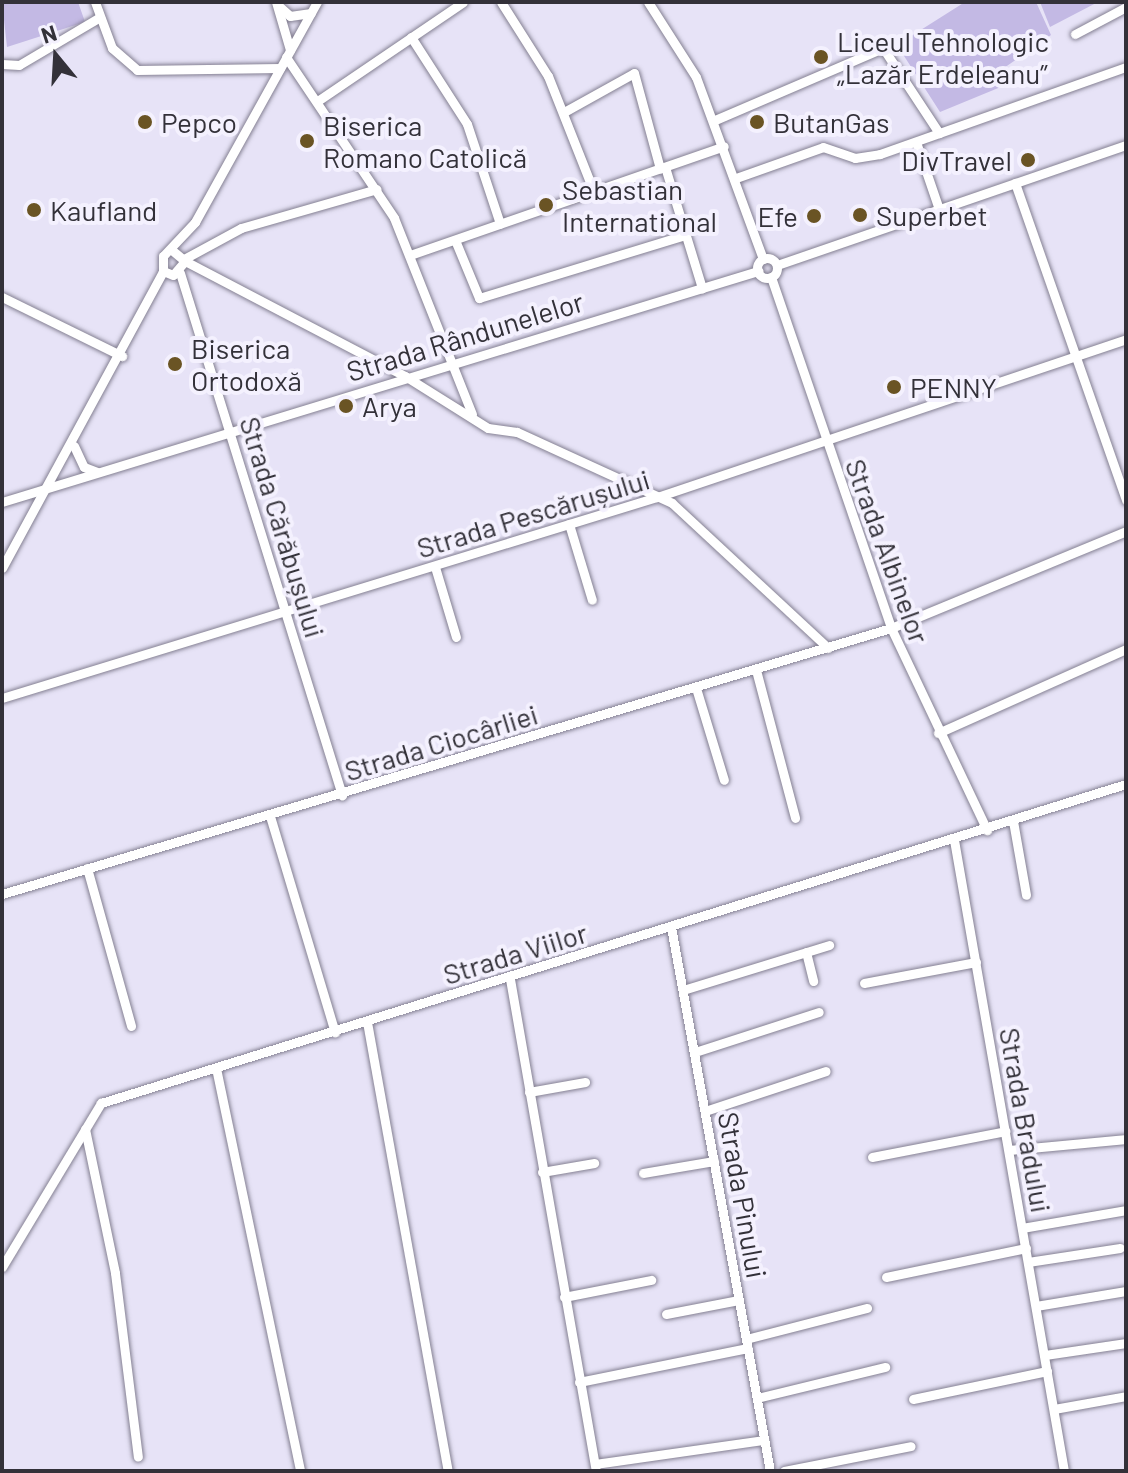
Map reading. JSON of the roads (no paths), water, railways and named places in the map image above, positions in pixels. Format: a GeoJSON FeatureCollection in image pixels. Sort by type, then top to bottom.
{"type":"FeatureCollection","features":[{"type":"Feature","properties":{"kind":"street"},"geometry":{"type":"LineString","coordinates":[[95,2],[119,59],[137,70],[280,68]]}},
{"type":"Feature","properties":{"kind":"street"},"geometry":{"type":"LineString","coordinates":[[2,568],[74,446],[150,305],[163,271],[163,256],[173,251],[195,222],[317,2]]}},
{"type":"Feature","properties":{"kind":"street"},"geometry":{"type":"LineString","coordinates":[[319,100],[463,2]]}},
{"type":"Feature","properties":{"kind":"street"},"geometry":{"type":"LineString","coordinates":[[501,2],[534,48],[565,115],[594,192]]}},
{"type":"Feature","properties":{"kind":"street"},"geometry":{"type":"LineString","coordinates":[[648,2],[686,57],[715,120],[763,259],[758,271],[771,277],[777,265]]}},
{"type":"Feature","properties":{"kind":"street"},"geometry":{"type":"LineString","coordinates":[[277,3],[290,16],[311,13]]}},
{"type":"Feature","properties":{"kind":"street"},"geometry":{"type":"LineString","coordinates":[[277,3],[288,53],[377,189],[410,255],[449,362],[472,414]]}},
{"type":"Feature","properties":{"kind":"street"},"geometry":{"type":"LineString","coordinates":[[1075,34],[1125,9]]}},
{"type":"Feature","properties":{"kind":"street"},"geometry":{"type":"LineString","coordinates":[[2,64],[19,65],[100,17]]}},
{"type":"Feature","properties":{"kind":"street"},"geometry":{"type":"LineString","coordinates":[[411,37],[467,124],[500,224]]}},
{"type":"Feature","properties":{"kind":"street"},"geometry":{"type":"LineString","coordinates":[[715,120],[883,48],[939,133]]}},
{"type":"Feature","properties":{"kind":"street"},"geometry":{"type":"LineString","coordinates":[[736,178],[823,147],[855,158],[916,142],[1126,67]]}},
{"type":"Feature","properties":{"kind":"street"},"geometry":{"type":"LineString","coordinates":[[565,115],[634,73],[702,288]]}},
{"type":"Feature","properties":{"kind":"street"},"geometry":{"type":"LineString","coordinates":[[916,142],[939,209]]}},
{"type":"Feature","properties":{"kind":"street"},"geometry":{"type":"LineString","coordinates":[[763,259],[777,265],[1126,145]]}},
{"type":"Feature","properties":{"kind":"street"},"geometry":{"type":"LineString","coordinates":[[410,255],[724,146]]}},
{"type":"Feature","properties":{"kind":"street"},"geometry":{"type":"LineString","coordinates":[[1015,183],[1073,358],[1126,500]]}},
{"type":"Feature","properties":{"kind":"street"},"geometry":{"type":"LineString","coordinates":[[184,259],[241,228],[377,189]]}},
{"type":"Feature","properties":{"kind":"street"},"geometry":{"type":"LineString","coordinates":[[150,305],[177,274],[195,222]]}},
{"type":"Feature","properties":{"kind":"street"},"geometry":{"type":"LineString","coordinates":[[455,240],[479,298],[685,235]]}},
{"type":"Feature","properties":{"kind":"street"},"geometry":{"type":"LineString","coordinates":[[173,251],[405,376],[472,414],[488,428],[517,432],[688,514],[828,648]]}},
{"type":"Feature","properties":{"kind":"street"},"geometry":{"type":"LineString","coordinates":[[163,271],[177,274]]}},
{"type":"Feature","properties":{"kind":"street","name":"Strada Rândunelelor"},"geometry":{"type":"LineString","coordinates":[[2,502],[449,362],[758,271]]}},
{"type":"Feature","properties":{"kind":"street","name":"Strada Cărăbușului"},"geometry":{"type":"LineString","coordinates":[[177,274],[230,432],[342,795]]}},
{"type":"Feature","properties":{"kind":"street","name":"Strada Albinelor"},"geometry":{"type":"LineString","coordinates":[[771,277],[891,628],[938,733],[987,830]]}},
{"type":"Feature","properties":{"kind":"street"},"geometry":{"type":"LineString","coordinates":[[2,297],[122,356]]}},
{"type":"Feature","properties":{"kind":"street","name":"Strada Pescărușului"},"geometry":{"type":"LineString","coordinates":[[2,698],[657,497],[1126,339]]}},
{"type":"Feature","properties":{"kind":"street"},"geometry":{"type":"LineString","coordinates":[[74,446],[84,467],[97,472]]}},
{"type":"Feature","properties":{"kind":"street"},"geometry":{"type":"LineString","coordinates":[[569,524],[592,600]]}},
{"type":"Feature","properties":{"kind":"street","name":"Strada Ciocârliei"},"geometry":{"type":"LineString","coordinates":[[2,894],[342,795],[891,628],[1126,531]]}},
{"type":"Feature","properties":{"kind":"street"},"geometry":{"type":"LineString","coordinates":[[435,567],[456,637]]}},
{"type":"Feature","properties":{"kind":"street"},"geometry":{"type":"LineString","coordinates":[[938,733],[1126,649]]}},
{"type":"Feature","properties":{"kind":"street"},"geometry":{"type":"LineString","coordinates":[[756,670],[795,818]]}},
{"type":"Feature","properties":{"kind":"street"},"geometry":{"type":"LineString","coordinates":[[696,688],[724,780]]}},
{"type":"Feature","properties":{"kind":"street","name":"Strada Viilor"},"geometry":{"type":"LineString","coordinates":[[2,1267],[6,1252],[101,1103],[510,979],[1126,784]]}},
{"type":"Feature","properties":{"kind":"street"},"geometry":{"type":"LineString","coordinates":[[270,816],[335,1032]]}},
{"type":"Feature","properties":{"kind":"street"},"geometry":{"type":"LineString","coordinates":[[1013,821],[1026,895]]}},
{"type":"Feature","properties":{"kind":"street","name":"Strada Bradului"},"geometry":{"type":"LineString","coordinates":[[954,840],[1064,1471]]}},
{"type":"Feature","properties":{"kind":"street"},"geometry":{"type":"LineString","coordinates":[[87,868],[131,1026]]}},
{"type":"Feature","properties":{"kind":"street","name":"Strada Pinului"},"geometry":{"type":"LineString","coordinates":[[671,927],[770,1471]]}},
{"type":"Feature","properties":{"kind":"street"},"geometry":{"type":"LineString","coordinates":[[683,990],[829,945]]}},
{"type":"Feature","properties":{"kind":"street"},"geometry":{"type":"LineString","coordinates":[[806,952],[813,981]]}},
{"type":"Feature","properties":{"kind":"street"},"geometry":{"type":"LineString","coordinates":[[864,983],[976,962]]}},
{"type":"Feature","properties":{"kind":"street"},"geometry":{"type":"LineString","coordinates":[[510,979],[595,1468],[764,1440]]}},
{"type":"Feature","properties":{"kind":"street"},"geometry":{"type":"LineString","coordinates":[[695,1052],[819,1012]]}},
{"type":"Feature","properties":{"kind":"street"},"geometry":{"type":"LineString","coordinates":[[367,1022],[448,1471]]}},
{"type":"Feature","properties":{"kind":"street"},"geometry":{"type":"LineString","coordinates":[[216,1068],[300,1471]]}},
{"type":"Feature","properties":{"kind":"street"},"geometry":{"type":"LineString","coordinates":[[705,1111],[826,1071]]}},
{"type":"Feature","properties":{"kind":"street"},"geometry":{"type":"LineString","coordinates":[[529,1092],[585,1082]]}},
{"type":"Feature","properties":{"kind":"street"},"geometry":{"type":"LineString","coordinates":[[85,1128],[115,1273],[138,1457]]}},
{"type":"Feature","properties":{"kind":"street"},"geometry":{"type":"LineString","coordinates":[[872,1157],[1006,1131]]}},
{"type":"Feature","properties":{"kind":"street"},"geometry":{"type":"LineString","coordinates":[[1009,1150],[1126,1139]]}},
{"type":"Feature","properties":{"kind":"street"},"geometry":{"type":"LineString","coordinates":[[643,1173],[714,1161]]}},
{"type":"Feature","properties":{"kind":"street"},"geometry":{"type":"LineString","coordinates":[[542,1172],[594,1163]]}},
{"type":"Feature","properties":{"kind":"street"},"geometry":{"type":"LineString","coordinates":[[1022,1228],[1126,1210]]}},
{"type":"Feature","properties":{"kind":"street"},"geometry":{"type":"LineString","coordinates":[[886,1277],[1026,1248]]}},
{"type":"Feature","properties":{"kind":"street"},"geometry":{"type":"LineString","coordinates":[[1028,1262],[1120,1248]]}},
{"type":"Feature","properties":{"kind":"street"},"geometry":{"type":"LineString","coordinates":[[564,1297],[651,1280]]}},
{"type":"Feature","properties":{"kind":"street"},"geometry":{"type":"LineString","coordinates":[[1036,1306],[1126,1291]]}},
{"type":"Feature","properties":{"kind":"street"},"geometry":{"type":"LineString","coordinates":[[666,1314],[739,1300]]}},
{"type":"Feature","properties":{"kind":"street"},"geometry":{"type":"LineString","coordinates":[[579,1382],[747,1344],[867,1308]]}},
{"type":"Feature","properties":{"kind":"street"},"geometry":{"type":"LineString","coordinates":[[1045,1355],[1126,1343]]}},
{"type":"Feature","properties":{"kind":"street"},"geometry":{"type":"LineString","coordinates":[[757,1398],[885,1367]]}},
{"type":"Feature","properties":{"kind":"street"},"geometry":{"type":"LineString","coordinates":[[913,1399],[1047,1371]]}},
{"type":"Feature","properties":{"kind":"street"},"geometry":{"type":"LineString","coordinates":[[1054,1409],[1126,1396]]}},
{"type":"Feature","properties":{"kind":"street"},"geometry":{"type":"LineString","coordinates":[[784,1471],[911,1446]]}},
{"type":"Feature","properties":{"kind":"place","name":"Liceul Tehnologic „Lazăr Erdeleanu”"},"geometry":{"type":"Point","coordinates":[821,57]}},
{"type":"Feature","properties":{"kind":"place","name":"Pepco"},"geometry":{"type":"Point","coordinates":[145,122]}},
{"type":"Feature","properties":{"kind":"place","name":"ButanGas"},"geometry":{"type":"Point","coordinates":[757,122]}},
{"type":"Feature","properties":{"kind":"place","name":"Biserica Romano Catolică"},"geometry":{"type":"Point","coordinates":[307,141]}},
{"type":"Feature","properties":{"kind":"place","name":"DivTravel"},"geometry":{"type":"Point","coordinates":[1028,160]}},
{"type":"Feature","properties":{"kind":"place","name":"Sebastian International"},"geometry":{"type":"Point","coordinates":[546,205]}},
{"type":"Feature","properties":{"kind":"place","name":"Kaufland"},"geometry":{"type":"Point","coordinates":[34,210]}},
{"type":"Feature","properties":{"kind":"place","name":"Superbet"},"geometry":{"type":"Point","coordinates":[860,215]}},
{"type":"Feature","properties":{"kind":"place","name":"Efe"},"geometry":{"type":"Point","coordinates":[814,216]}},
{"type":"Feature","properties":{"kind":"place","name":"Biserica Ortodoxă"},"geometry":{"type":"Point","coordinates":[175,364]}},
{"type":"Feature","properties":{"kind":"place","name":"PENNY"},"geometry":{"type":"Point","coordinates":[894,387]}},
{"type":"Feature","properties":{"kind":"place","name":"Arya"},"geometry":{"type":"Point","coordinates":[346,406]}}]}
